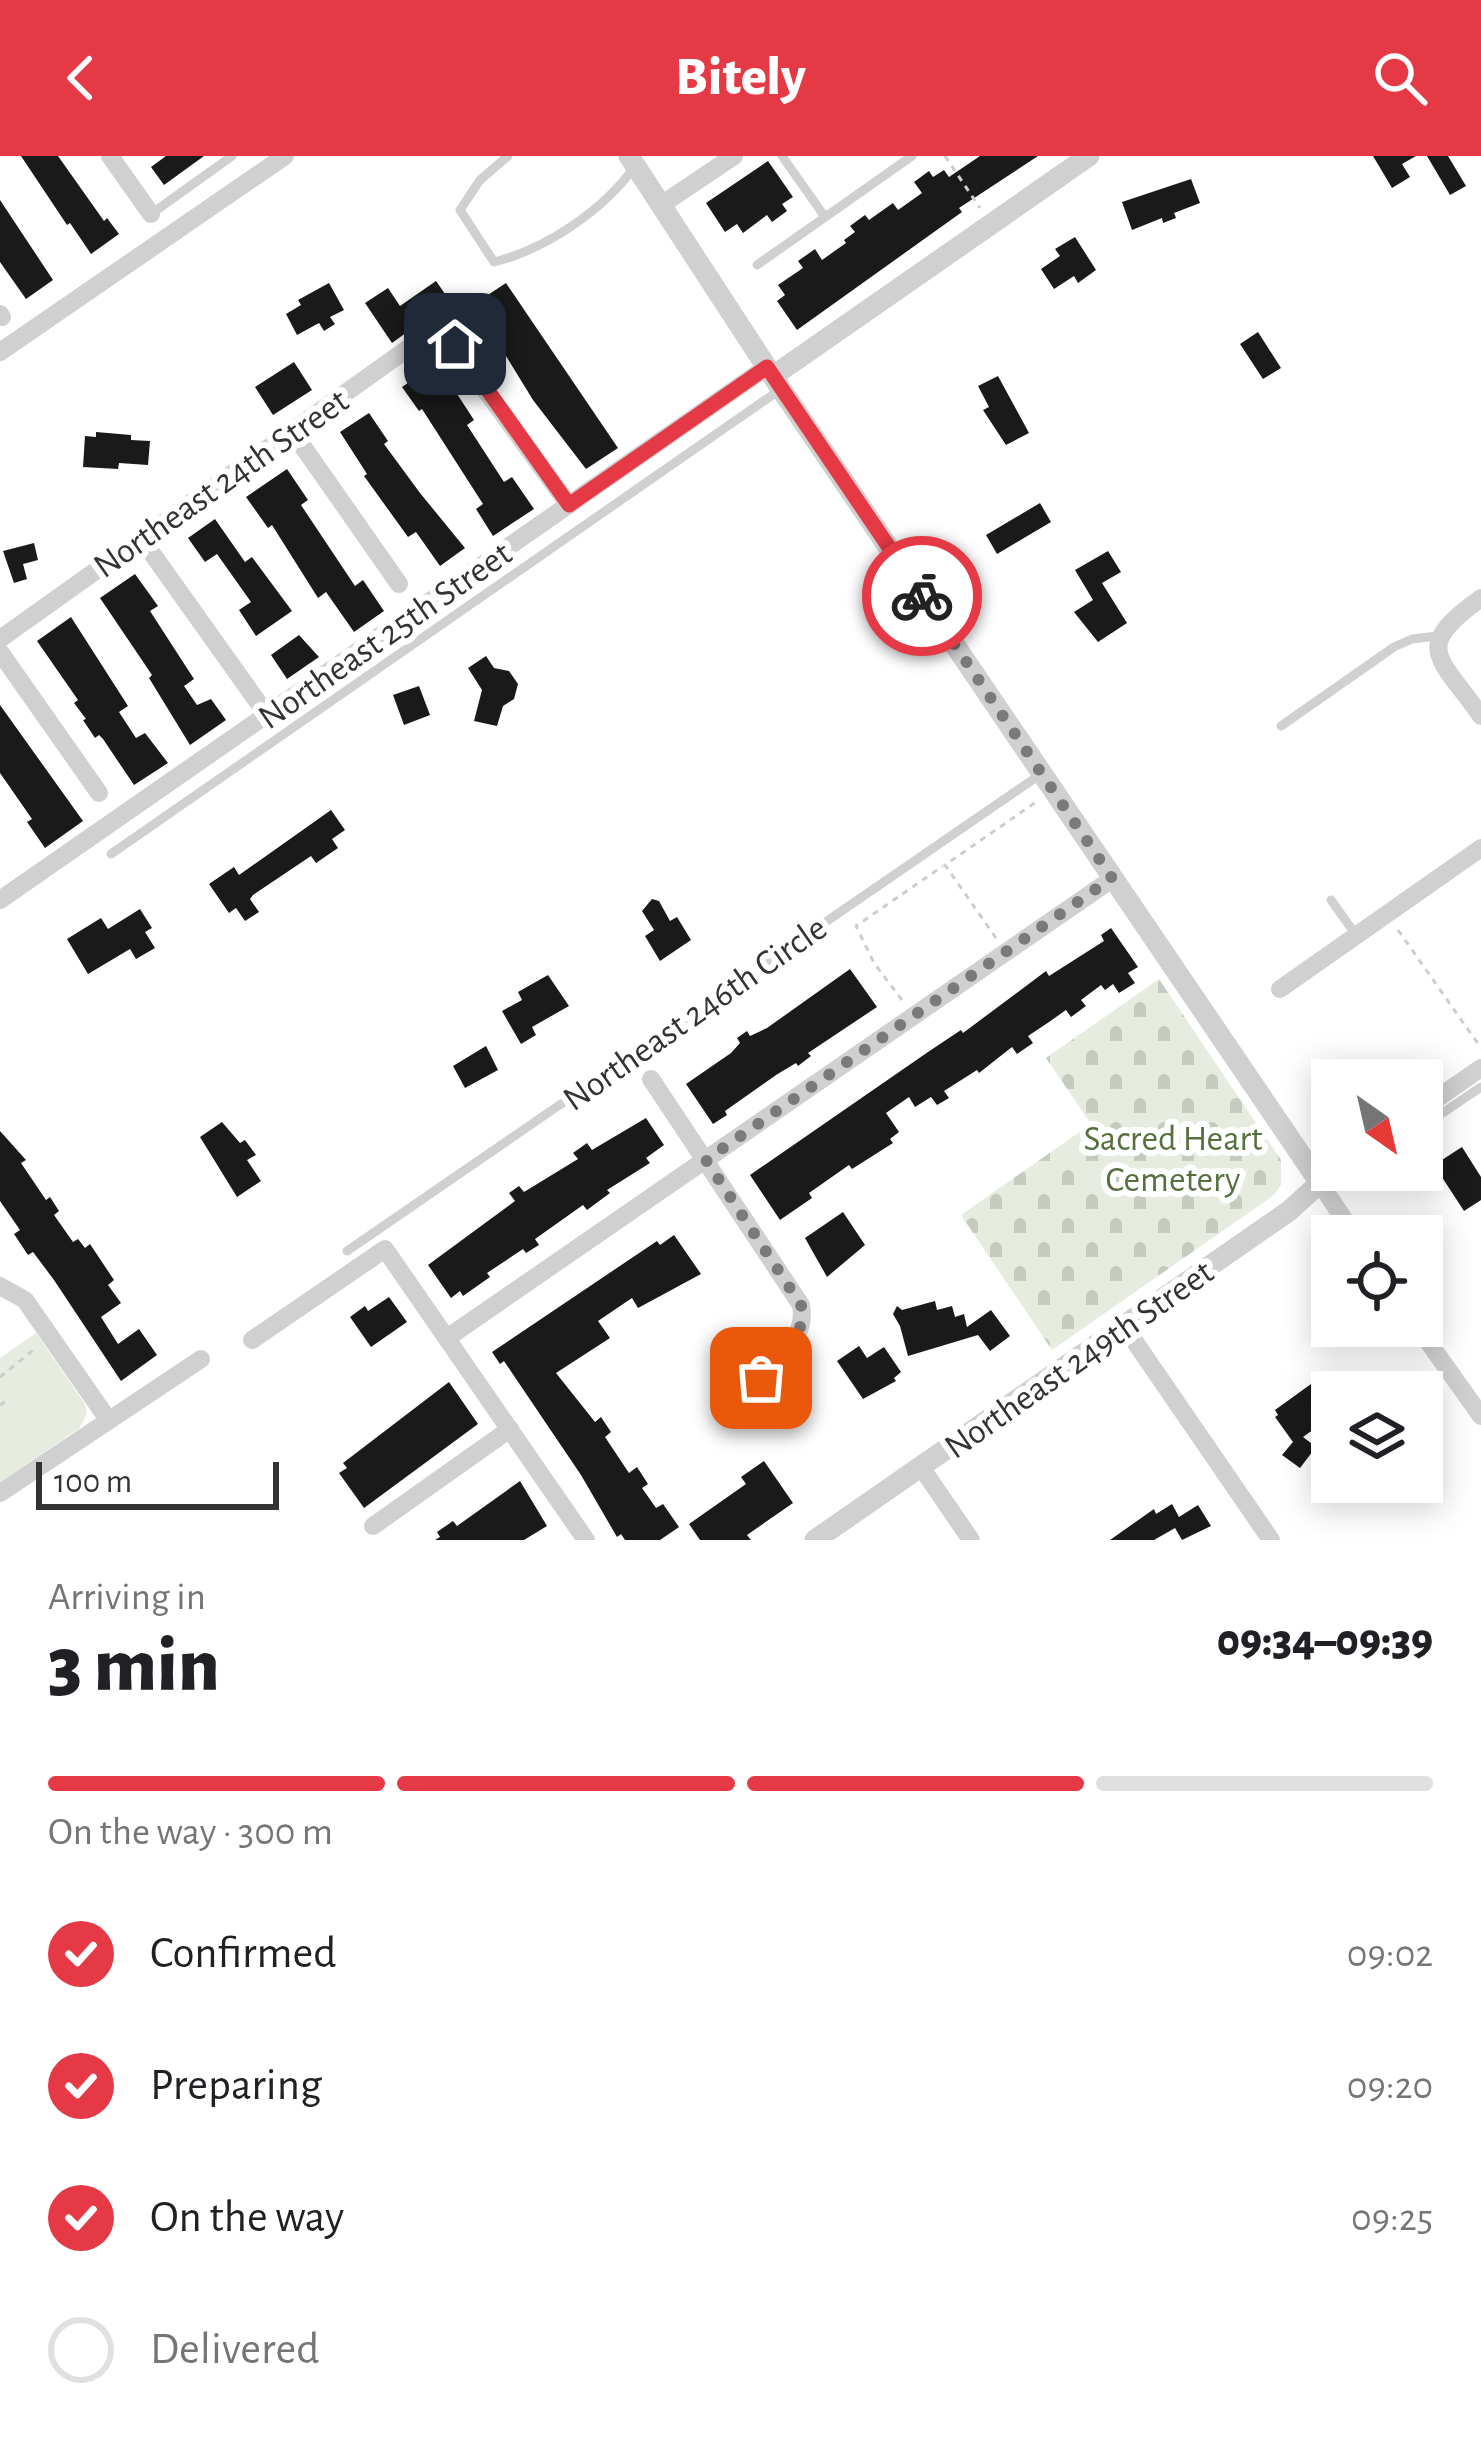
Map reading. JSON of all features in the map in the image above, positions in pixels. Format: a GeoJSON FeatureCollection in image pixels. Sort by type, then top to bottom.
{"type":"FeatureCollection","features":[{"type":"Feature","properties":{"kind":"street"},"geometry":{"type":"LineString","coordinates":[[110,156],[151,214]]}},
{"type":"Feature","properties":{"kind":"street"},"geometry":{"type":"LineString","coordinates":[[0,352],[285,156]]}},
{"type":"Feature","properties":{"kind":"street"},"geometry":{"type":"LineString","coordinates":[[661,205],[734,156]]}},
{"type":"Feature","properties":{"kind":"street"},"geometry":{"type":"LineString","coordinates":[[774,377],[1089,156]]}},
{"type":"Feature","properties":{"kind":"street"},"geometry":{"type":"LineString","coordinates":[[632,161],[1112,878],[1311,1160]]}},
{"type":"Feature","properties":{"kind":"street","name":"Northeast 24th Street"},"geometry":{"type":"LineString","coordinates":[[0,638],[424,337],[443,332],[569,505]]}},
{"type":"Feature","properties":{"kind":"street","name":"Northeast 25th Street"},"geometry":{"type":"LineString","coordinates":[[0,900],[569,505],[774,377]]}},
{"type":"Feature","properties":{"kind":"street"},"geometry":{"type":"LineString","coordinates":[[292,430],[399,584]]}},
{"type":"Feature","properties":{"kind":"street"},"geometry":{"type":"LineString","coordinates":[[141,538],[267,715]]}},
{"type":"Feature","properties":{"kind":"street"},"geometry":{"type":"LineString","coordinates":[[1481,598],[1448,621],[1437,636],[1438,654],[1481,716]]}},
{"type":"Feature","properties":{"kind":"street"},"geometry":{"type":"LineString","coordinates":[[0,652],[98,793]]}},
{"type":"Feature","properties":{"kind":"street"},"geometry":{"type":"LineString","coordinates":[[1280,988],[1481,848]]}},
{"type":"Feature","properties":{"kind":"street"},"geometry":{"type":"LineString","coordinates":[[448,1338],[1112,878]]}},
{"type":"Feature","properties":{"kind":"street"},"geometry":{"type":"LineString","coordinates":[[1443,1094],[1481,1068]]}},
{"type":"Feature","properties":{"kind":"street"},"geometry":{"type":"LineString","coordinates":[[651,1079],[798,1298],[803,1313],[798,1336],[761,1378],[748,1413]]}},
{"type":"Feature","properties":{"kind":"street","name":"Northeast 249th Street"},"geometry":{"type":"LineString","coordinates":[[815,1540],[1314,1191]]}},
{"type":"Feature","properties":{"kind":"street"},"geometry":{"type":"LineString","coordinates":[[252,1340],[385,1249],[586,1540]]}},
{"type":"Feature","properties":{"kind":"street"},"geometry":{"type":"LineString","coordinates":[[0,1286],[25,1300],[107,1418]]}},
{"type":"Feature","properties":{"kind":"street"},"geometry":{"type":"LineString","coordinates":[[1124,1326],[1271,1540]]}},
{"type":"Feature","properties":{"kind":"street"},"geometry":{"type":"LineString","coordinates":[[1432,1347],[1481,1416]]}},
{"type":"Feature","properties":{"kind":"street"},"geometry":{"type":"LineString","coordinates":[[0,1492],[201,1359]]}},
{"type":"Feature","properties":{"kind":"street"},"geometry":{"type":"LineString","coordinates":[[373,1526],[510,1429]]}},
{"type":"Feature","properties":{"kind":"street"},"geometry":{"type":"LineString","coordinates":[[921,1467],[971,1540]]}},
{"type":"Feature","properties":{"kind":"lane"},"geometry":{"type":"LineString","coordinates":[[151,214],[232,156]]}},
{"type":"Feature","properties":{"kind":"lane"},"geometry":{"type":"LineString","coordinates":[[508,156],[480,181],[460,210],[494,262],[548,241],[621,186],[632,161]]}},
{"type":"Feature","properties":{"kind":"lane"},"geometry":{"type":"LineString","coordinates":[[782,156],[825,217]]}},
{"type":"Feature","properties":{"kind":"lane"},"geometry":{"type":"LineString","coordinates":[[757,265],[912,156]]}},
{"type":"Feature","properties":{"kind":"lane"},"geometry":{"type":"LineString","coordinates":[[111,854],[774,377]]}},
{"type":"Feature","properties":{"kind":"lane"},"geometry":{"type":"LineString","coordinates":[[1281,726],[1394,647],[1437,636]]}},
{"type":"Feature","properties":{"kind":"lane","name":"Northeast 246th Circle"},"geometry":{"type":"LineString","coordinates":[[347,1251],[1047,782]]}},
{"type":"Feature","properties":{"kind":"lane"},"geometry":{"type":"LineString","coordinates":[[1331,900],[1357,935]]}},
{"type":"Feature","properties":{"kind":"lane"},"geometry":{"type":"LineString","coordinates":[[1443,1112],[1481,1087]]}},
{"type":"Feature","properties":{"kind":"path"},"geometry":{"type":"LineString","coordinates":[[945,156],[991,224]]}},
{"type":"Feature","properties":{"kind":"path"},"geometry":{"type":"LineString","coordinates":[[914,1016],[874,963],[856,926],[945,865],[1047,782]]}},
{"type":"Feature","properties":{"kind":"path"},"geometry":{"type":"LineString","coordinates":[[945,865],[1006,952]]}},
{"type":"Feature","properties":{"kind":"path"},"geometry":{"type":"LineString","coordinates":[[1387,914],[1481,1048]]}},
{"type":"Feature","properties":{"kind":"path"},"geometry":{"type":"LineString","coordinates":[[0,1377],[52,1337]]}},
{"type":"Feature","properties":{"kind":"green space","name":"Sacred Heart Cemetery"},"geometry":{"type":"Polygon","coordinates":[[[1159,979],[1281,1160],[1281,1185],[1274,1195],[1052,1350],[961,1215],[1091,1124],[1046,1058],[1159,979]]]}},
{"type":"Feature","properties":{"kind":"green space"},"geometry":{"type":"Polygon","coordinates":[[[36,1333],[87,1413],[80,1428],[0,1482],[0,1358],[36,1333]]]}},
{"type":"Feature","properties":{"kind":"building"},"geometry":{"type":"Polygon","coordinates":[[[21,156],[58,156],[104,221],[107,218],[119,234],[91,254],[21,156]]]}},
{"type":"Feature","properties":{"kind":"building"},"geometry":{"type":"Polygon","coordinates":[[[166,156],[204,156],[164,185],[151,167],[166,156]]]}},
{"type":"Feature","properties":{"kind":"building"},"geometry":{"type":"Polygon","coordinates":[[[980,156],[1038,156],[959,208],[962,212],[797,330],[777,301],[785,295],[778,285],[803,268],[798,261],[815,249],[822,260],[846,243],[855,232],[850,226],[865,215],[869,220],[893,203],[898,210],[922,193],[914,182],[929,171],[933,177],[944,170],[949,177],[980,156]]]}},
{"type":"Feature","properties":{"kind":"building"},"geometry":{"type":"Polygon","coordinates":[[[1373,156],[1416,156],[1402,164],[1410,177],[1392,188],[1373,156]]]}},
{"type":"Feature","properties":{"kind":"building"},"geometry":{"type":"Polygon","coordinates":[[[1427,156],[1448,156],[1466,186],[1450,195],[1427,156]]]}},
{"type":"Feature","properties":{"kind":"building"},"geometry":{"type":"Polygon","coordinates":[[[768,161],[793,197],[782,204],[787,211],[772,222],[767,215],[743,233],[737,224],[725,232],[706,203],[768,161]]]}},
{"type":"Feature","properties":{"kind":"building"},"geometry":{"type":"Polygon","coordinates":[[[1191,179],[1200,203],[1174,213],[1176,218],[1163,223],[1162,218],[1132,230],[1122,202],[1191,179]]]}},
{"type":"Feature","properties":{"kind":"building"},"geometry":{"type":"Polygon","coordinates":[[[0,200],[53,280],[26,299],[0,262],[0,200]]]}},
{"type":"Feature","properties":{"kind":"building"},"geometry":{"type":"Polygon","coordinates":[[[1075,237],[1096,270],[1078,283],[1074,276],[1054,289],[1041,269],[1060,256],[1055,249],[1075,237]]]}},
{"type":"Feature","properties":{"kind":"building"},"geometry":{"type":"Polygon","coordinates":[[[436,281],[450,301],[392,343],[365,303],[388,288],[400,306],[436,281]]]}},
{"type":"Feature","properties":{"kind":"building"},"geometry":{"type":"Polygon","coordinates":[[[329,283],[344,310],[330,317],[335,324],[324,331],[319,323],[297,335],[286,314],[301,305],[298,300],[329,283]]]}},
{"type":"Feature","properties":{"kind":"building"},"geometry":{"type":"Polygon","coordinates":[[[506,283],[618,448],[586,469],[533,400],[474,304],[506,283]]]}},
{"type":"Feature","properties":{"kind":"building"},"geometry":{"type":"Polygon","coordinates":[[[1258,332],[1281,368],[1263,379],[1240,344],[1258,332]]]}},
{"type":"Feature","properties":{"kind":"building"},"geometry":{"type":"Polygon","coordinates":[[[294,362],[312,390],[273,415],[255,387],[294,362]]]}},
{"type":"Feature","properties":{"kind":"building"},"geometry":{"type":"Polygon","coordinates":[[[437,363],[474,420],[467,425],[504,482],[512,477],[534,509],[493,536],[476,509],[483,504],[422,409],[402,387],[437,363]]]}},
{"type":"Feature","properties":{"kind":"building"},"geometry":{"type":"Polygon","coordinates":[[[998,376],[1029,433],[1006,445],[983,410],[989,407],[978,386],[998,376]]]}},
{"type":"Feature","properties":{"kind":"building"},"geometry":{"type":"Polygon","coordinates":[[[369,413],[388,441],[384,444],[465,548],[440,566],[416,532],[408,537],[364,476],[340,432],[369,413]]]}},
{"type":"Feature","properties":{"kind":"building"},"geometry":{"type":"Polygon","coordinates":[[[96,432],[150,441],[148,465],[83,467],[85,436],[96,437],[96,432]]]}},
{"type":"Feature","properties":{"kind":"building"},"geometry":{"type":"Polygon","coordinates":[[[287,469],[308,500],[301,505],[355,586],[363,580],[384,611],[354,632],[326,592],[318,598],[272,525],[268,528],[246,497],[287,469]]]}},
{"type":"Feature","properties":{"kind":"building"},"geometry":{"type":"Polygon","coordinates":[[[1040,503],[1051,522],[997,554],[986,535],[1040,503]]]}},
{"type":"Feature","properties":{"kind":"building"},"geometry":{"type":"Polygon","coordinates":[[[215,519],[245,562],[252,557],[292,611],[256,636],[239,610],[251,602],[217,554],[205,562],[188,538],[215,519]]]}},
{"type":"Feature","properties":{"kind":"building"},"geometry":{"type":"Polygon","coordinates":[[[34,543],[38,560],[23,564],[27,579],[14,583],[3,551],[34,543]]]}},
{"type":"Feature","properties":{"kind":"building"},"geometry":{"type":"Polygon","coordinates":[[[1108,551],[1121,572],[1102,583],[1127,623],[1098,642],[1074,612],[1093,600],[1075,570],[1108,551]]]}},
{"type":"Feature","properties":{"kind":"building"},"geometry":{"type":"Polygon","coordinates":[[[135,574],[158,606],[150,611],[194,679],[184,686],[197,705],[211,699],[226,720],[190,745],[149,678],[152,675],[100,598],[135,574]]]}},
{"type":"Feature","properties":{"kind":"building"},"geometry":{"type":"Polygon","coordinates":[[[71,617],[128,706],[119,712],[136,738],[145,733],[168,763],[134,785],[103,739],[95,738],[74,703],[78,700],[37,641],[71,617]]]}},
{"type":"Feature","properties":{"kind":"building"},"geometry":{"type":"Polygon","coordinates":[[[299,635],[319,657],[287,679],[271,655],[299,635]]]}},
{"type":"Feature","properties":{"kind":"building"},"geometry":{"type":"Polygon","coordinates":[[[486,656],[494,668],[509,671],[518,684],[497,726],[474,721],[482,690],[468,668],[486,656]]]}},
{"type":"Feature","properties":{"kind":"building"},"geometry":{"type":"Polygon","coordinates":[[[419,686],[430,715],[404,725],[393,695],[419,686]]]}},
{"type":"Feature","properties":{"kind":"building"},"geometry":{"type":"Polygon","coordinates":[[[0,705],[83,821],[45,848],[27,822],[32,819],[0,773],[0,705]]]}},
{"type":"Feature","properties":{"kind":"building"},"geometry":{"type":"Polygon","coordinates":[[[331,810],[345,830],[332,839],[338,848],[316,863],[311,856],[253,895],[250,899],[259,912],[245,921],[236,908],[229,913],[209,884],[234,867],[239,875],[331,810]]]}},
{"type":"Feature","properties":{"kind":"building"},"geometry":{"type":"Polygon","coordinates":[[[652,899],[659,901],[670,921],[677,917],[691,940],[660,961],[645,936],[654,930],[642,911],[652,899]]]}},
{"type":"Feature","properties":{"kind":"building"},"geometry":{"type":"Polygon","coordinates":[[[140,909],[152,928],[145,932],[155,948],[136,959],[130,949],[88,974],[67,939],[101,918],[108,929],[140,909]]]}},
{"type":"Feature","properties":{"kind":"building"},"geometry":{"type":"Polygon","coordinates":[[[1111,928],[1138,967],[1128,973],[1135,983],[1119,993],[1113,984],[1105,990],[1101,985],[1081,1000],[1086,1006],[1071,1017],[1066,1010],[1028,1036],[1033,1043],[1017,1054],[1012,1047],[979,1073],[944,1091],[949,1098],[937,1105],[931,1097],[915,1107],[909,1097],[886,1113],[899,1132],[890,1139],[893,1143],[852,1169],[849,1165],[780,1220],[750,1175],[961,1030],[963,1033],[1046,971],[1049,976],[1104,941],[1101,935],[1111,928]]]}},
{"type":"Feature","properties":{"kind":"building"},"geometry":{"type":"Polygon","coordinates":[[[850,969],[877,1007],[808,1053],[811,1056],[798,1066],[776,1075],[725,1111],[727,1115],[713,1124],[686,1084],[731,1053],[740,1043],[737,1038],[767,1028],[850,969]]]}},
{"type":"Feature","properties":{"kind":"building"},"geometry":{"type":"Polygon","coordinates":[[[548,975],[569,1006],[532,1027],[536,1035],[521,1044],[502,1011],[522,1000],[518,992],[548,975]]]}},
{"type":"Feature","properties":{"kind":"building"},"geometry":{"type":"Polygon","coordinates":[[[486,1046],[498,1070],[465,1088],[453,1066],[486,1046]]]}},
{"type":"Feature","properties":{"kind":"building"},"geometry":{"type":"Polygon","coordinates":[[[646,1118],[664,1145],[646,1158],[650,1163],[607,1190],[610,1193],[587,1210],[583,1205],[535,1239],[539,1245],[526,1253],[523,1249],[463,1296],[460,1291],[451,1298],[428,1265],[515,1201],[509,1193],[519,1186],[524,1192],[578,1159],[573,1153],[587,1143],[592,1150],[646,1118]]]}},
{"type":"Feature","properties":{"kind":"building"},"geometry":{"type":"Polygon","coordinates":[[[222,1122],[256,1155],[247,1160],[261,1181],[237,1197],[200,1137],[222,1122]]]}},
{"type":"Feature","properties":{"kind":"building"},"geometry":{"type":"Polygon","coordinates":[[[0,1131],[26,1160],[21,1163],[46,1200],[50,1197],[59,1211],[54,1215],[73,1242],[78,1239],[85,1248],[90,1244],[114,1280],[108,1285],[121,1303],[101,1317],[118,1344],[139,1329],[157,1355],[121,1381],[54,1280],[14,1234],[20,1230],[0,1201],[0,1131]]]}},
{"type":"Feature","properties":{"kind":"building"},"geometry":{"type":"Polygon","coordinates":[[[1462,1147],[1481,1177],[1481,1200],[1464,1211],[1443,1179],[1443,1159],[1462,1147]]]}},
{"type":"Feature","properties":{"kind":"building"},"geometry":{"type":"Polygon","coordinates":[[[843,1212],[865,1245],[827,1277],[805,1238],[843,1212]]]}},
{"type":"Feature","properties":{"kind":"building"},"geometry":{"type":"Polygon","coordinates":[[[674,1235],[701,1274],[638,1308],[632,1298],[598,1321],[610,1338],[556,1373],[595,1422],[601,1417],[611,1432],[605,1437],[629,1473],[637,1467],[648,1484],[642,1488],[656,1508],[663,1504],[679,1527],[660,1540],[625,1540],[621,1534],[617,1537],[504,1361],[500,1364],[492,1352],[657,1241],[660,1245],[674,1235]]]}},
{"type":"Feature","properties":{"kind":"building"},"geometry":{"type":"Polygon","coordinates":[[[389,1297],[407,1322],[371,1347],[350,1317],[389,1297]]]}},
{"type":"Feature","properties":{"kind":"building"},"geometry":{"type":"Polygon","coordinates":[[[935,1301],[937,1310],[952,1306],[955,1317],[964,1314],[967,1327],[991,1310],[1010,1336],[990,1351],[978,1335],[908,1356],[893,1314],[897,1306],[902,1310],[935,1301]]]}},
{"type":"Feature","properties":{"kind":"building"},"geometry":{"type":"Polygon","coordinates":[[[859,1346],[867,1358],[884,1347],[901,1372],[896,1381],[863,1399],[837,1361],[859,1346]]]}},
{"type":"Feature","properties":{"kind":"building"},"geometry":{"type":"Polygon","coordinates":[[[449,1382],[478,1424],[364,1508],[339,1473],[347,1468],[343,1463],[449,1382]]]}},
{"type":"Feature","properties":{"kind":"building"},"geometry":{"type":"Polygon","coordinates":[[[1311,1384],[1311,1431],[1303,1437],[1311,1443],[1311,1454],[1300,1468],[1282,1455],[1293,1442],[1275,1410],[1311,1384]]]}},
{"type":"Feature","properties":{"kind":"building"},"geometry":{"type":"Polygon","coordinates":[[[764,1461],[793,1503],[747,1535],[751,1540],[700,1540],[689,1524],[746,1484],[741,1477],[764,1461]]]}},
{"type":"Feature","properties":{"kind":"building"},"geometry":{"type":"Polygon","coordinates":[[[520,1481],[547,1526],[524,1540],[435,1540],[440,1537],[437,1532],[453,1521],[457,1526],[520,1481]]]}},
{"type":"Feature","properties":{"kind":"building"},"geometry":{"type":"Polygon","coordinates":[[[1172,1504],[1179,1517],[1198,1505],[1211,1526],[1182,1540],[1175,1528],[1154,1540],[1110,1540],[1154,1509],[1156,1514],[1172,1504]]]}},
{"type":"Feature","properties":{"kind":"way so far"},"geometry":{"type":"LineString","coordinates":[[761,1378],[798,1336],[801,1305],[706,1160],[1112,878],[922,596]]}},
{"type":"Feature","properties":{"kind":"route"},"geometry":{"type":"LineString","coordinates":[[455,344],[569,505],[767,367],[922,596]]}}]}
